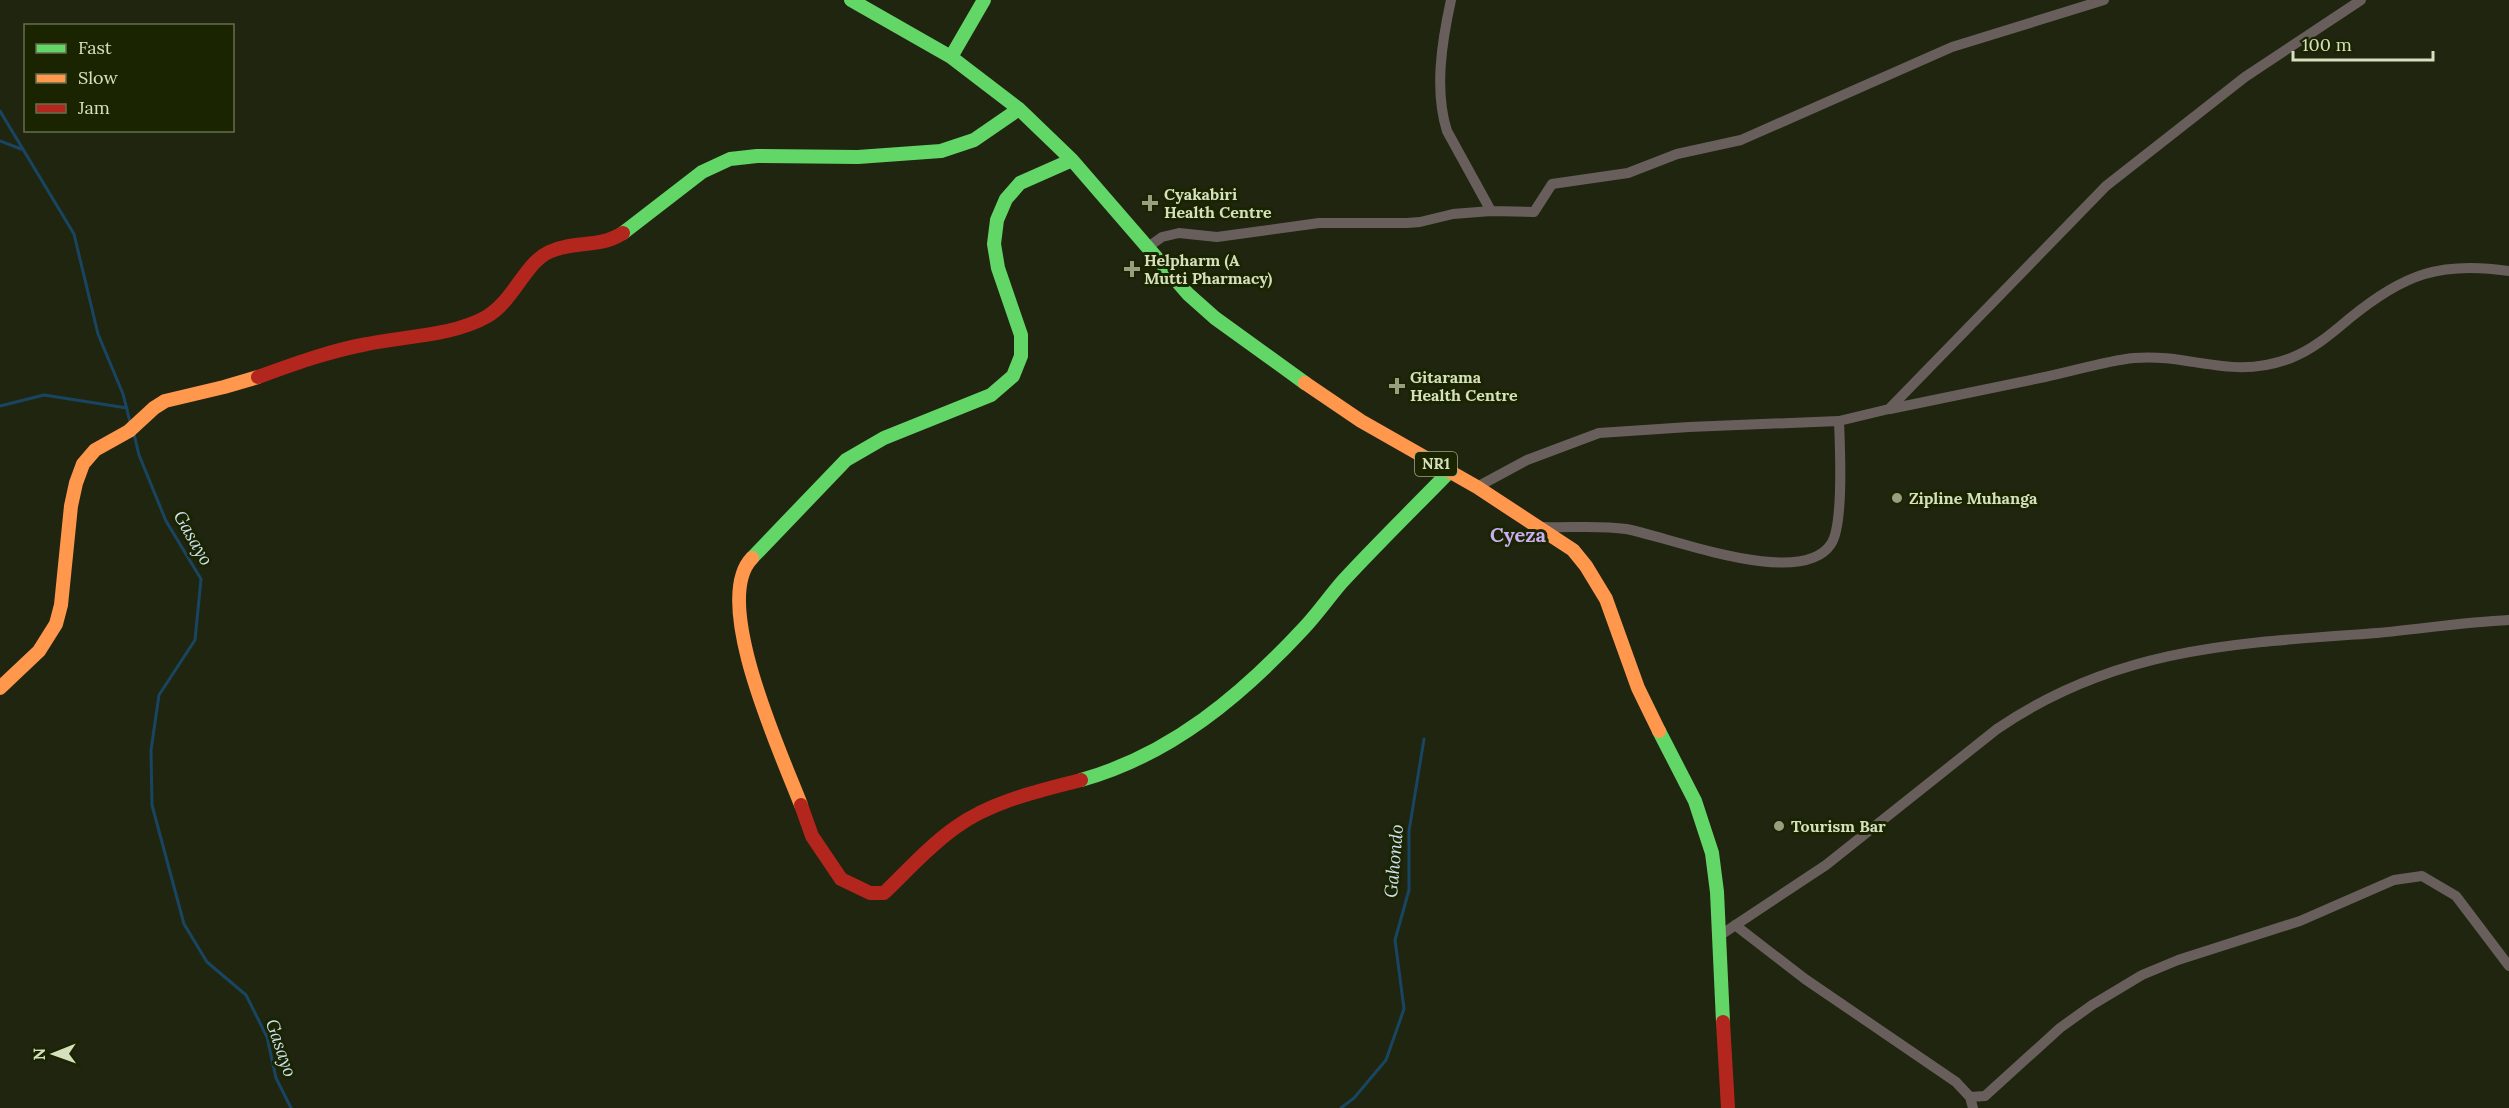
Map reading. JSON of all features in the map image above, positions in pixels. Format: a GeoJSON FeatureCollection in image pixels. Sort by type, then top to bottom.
{"type":"FeatureCollection","features":[{"type":"Feature","properties":{"kind":"main road","name":"NR1"},"geometry":{"type":"LineString","coordinates":[[851,0],[951,57],[1019,109],[1072,160],[1201,306],[1272,361],[1361,421],[1477,487],[1573,550],[1594,576],[1609,603],[1646,708],[1688,788],[1705,828],[1713,865],[1719,936],[1728,1108]]}},
{"type":"Feature","properties":{"kind":"main road"},"geometry":{"type":"LineString","coordinates":[[951,57],[984,0]]}},
{"type":"Feature","properties":{"kind":"main road"},"geometry":{"type":"LineString","coordinates":[[0,688],[47,642],[56,625],[63,602],[73,495],[79,471],[86,458],[97,448],[124,435],[154,408],[166,401],[229,386],[348,348],[446,329],[485,317],[501,306],[540,257],[549,251],[558,247],[593,245],[612,240],[697,176],[728,159],[757,157],[849,159],[941,151],[974,140],[1019,109]]}},
{"type":"Feature","properties":{"kind":"main road"},"geometry":{"type":"LineString","coordinates":[[1072,160],[1016,186],[1001,207],[995,224],[993,244],[996,264],[1000,279],[1022,329],[1022,361],[1013,376],[1005,386],[991,395],[884,438],[846,460],[747,563],[738,585],[740,628],[759,693],[812,836],[842,879],[870,893],[884,893],[965,821],[1027,794],[1121,766],[1158,750],[1178,738],[1246,685],[1274,658],[1304,628],[1346,577],[1450,471]]}},
{"type":"Feature","properties":{"kind":"street"},"geometry":{"type":"LineString","coordinates":[[1451,0],[1440,86],[1444,120],[1491,211]]}},
{"type":"Feature","properties":{"kind":"street"},"geometry":{"type":"LineString","coordinates":[[1148,247],[1162,237],[1179,233],[1217,237],[1319,223],[1420,222],[1453,214],[1491,211],[1534,212],[1552,184],[1628,173],[1677,154],[1741,140],[1952,47],[2104,0]]}},
{"type":"Feature","properties":{"kind":"street"},"geometry":{"type":"LineString","coordinates":[[1889,409],[2106,186],[2245,77],[2361,0]]}},
{"type":"Feature","properties":{"kind":"street"},"geometry":{"type":"LineString","coordinates":[[1477,487],[1527,460],[1599,433],[1654,428],[1839,422],[1889,409],[2133,358],[2177,360],[2220,368],[2248,368],[2273,363],[2308,350],[2336,332],[2361,309],[2403,281],[2440,269],[2460,267],[2509,271]]}},
{"type":"Feature","properties":{"kind":"street"},"geometry":{"type":"LineString","coordinates":[[1538,527],[1606,527],[1627,530],[1743,559],[1781,562],[1814,558],[1823,553],[1833,542],[1836,530],[1839,494],[1839,422]]}},
{"type":"Feature","properties":{"kind":"street"},"geometry":{"type":"LineString","coordinates":[[1719,936],[1826,865],[1997,729],[2066,690],[2097,677],[2150,659],[2201,649],[2509,621]]}},
{"type":"Feature","properties":{"kind":"street"},"geometry":{"type":"LineString","coordinates":[[1736,925],[1804,979],[1951,1077],[1971,1102],[1985,1096],[2060,1028],[2092,1005],[2142,975],[2178,960],[2300,921],[2394,880],[2422,876],[2456,896],[2509,966]]}},
{"type":"Feature","properties":{"kind":"waterway","name":"Gasayo"},"geometry":{"type":"LineString","coordinates":[[0,111],[74,234],[98,334],[123,394],[130,422]]}},
{"type":"Feature","properties":{"kind":"waterway"},"geometry":{"type":"LineString","coordinates":[[0,141],[21,149]]}},
{"type":"Feature","properties":{"kind":"waterway"},"geometry":{"type":"LineString","coordinates":[[0,406],[44,395],[127,408]]}},
{"type":"Feature","properties":{"kind":"waterway","name":"Gasayo"},"geometry":{"type":"LineString","coordinates":[[134,434],[139,455],[166,521],[201,579],[195,640],[159,695],[151,750],[152,805],[184,924],[207,962],[246,995],[267,1037],[276,1078],[291,1108]]}},
{"type":"Feature","properties":{"kind":"waterway","name":"Gahondo"},"geometry":{"type":"LineString","coordinates":[[1341,1108],[1354,1098],[1386,1060],[1404,1009],[1395,940],[1409,890],[1409,831],[1424,739]]}},
{"type":"Feature","properties":{"kind":"traffic: fast"},"geometry":{"type":"LineString","coordinates":[[851,0],[951,57],[1019,109],[1072,160],[1188,294],[1215,318],[1305,383]]}},
{"type":"Feature","properties":{"kind":"traffic: fast"},"geometry":{"type":"LineString","coordinates":[[951,57],[984,0]]}},
{"type":"Feature","properties":{"kind":"traffic: fast"},"geometry":{"type":"LineString","coordinates":[[623,233],[702,172],[730,159],[757,156],[858,157],[941,151],[974,140],[1019,109]]}},
{"type":"Feature","properties":{"kind":"traffic: fast"},"geometry":{"type":"LineString","coordinates":[[752,558],[846,460],[884,438],[991,395],[1013,376],[1021,356],[1021,335],[998,268],[994,244],[997,220],[1006,199],[1020,183],[1072,160]]}},
{"type":"Feature","properties":{"kind":"traffic: fast"},"geometry":{"type":"LineString","coordinates":[[1081,780],[1114,769],[1175,739],[1230,699],[1280,653],[1355,568],[1450,471]]}},
{"type":"Feature","properties":{"kind":"traffic: fast"},"geometry":{"type":"LineString","coordinates":[[1659,731],[1695,801],[1712,853],[1717,892],[1723,1022]]}},
{"type":"Feature","properties":{"kind":"traffic: slow"},"geometry":{"type":"LineString","coordinates":[[0,688],[39,651],[56,624],[61,605],[71,506],[83,464],[95,450],[129,431],[165,401],[258,377]]}},
{"type":"Feature","properties":{"kind":"traffic: slow"},"geometry":{"type":"LineString","coordinates":[[1305,383],[1361,421],[1477,487],[1573,550],[1586,566],[1606,599],[1638,688],[1659,731]]}},
{"type":"Feature","properties":{"kind":"traffic: slow"},"geometry":{"type":"LineString","coordinates":[[752,558],[741,579],[739,608],[744,642],[766,716],[801,805]]}},
{"type":"Feature","properties":{"kind":"traffic: jam"},"geometry":{"type":"LineString","coordinates":[[258,377],[339,350],[443,332],[473,323],[486,317],[504,302],[533,265],[549,252],[558,248],[604,241],[623,233]]}},
{"type":"Feature","properties":{"kind":"traffic: jam"},"geometry":{"type":"LineString","coordinates":[[801,805],[812,836],[841,879],[870,893],[884,893],[937,842],[970,818],[1016,798],[1081,780]]}},
{"type":"Feature","properties":{"kind":"traffic: jam"},"geometry":{"type":"LineString","coordinates":[[1723,1022],[1728,1108]]}},
{"type":"Feature","properties":{"kind":"place","name":"Cyakabiri Health Centre"},"geometry":{"type":"Point","coordinates":[1150,203]}},
{"type":"Feature","properties":{"kind":"place","name":"Helpharm (A Mutti Pharmacy)"},"geometry":{"type":"Point","coordinates":[1132,269]}},
{"type":"Feature","properties":{"kind":"place","name":"Gitarama Health Centre"},"geometry":{"type":"Point","coordinates":[1397,386]}},
{"type":"Feature","properties":{"kind":"place","name":"Zipline Muhanga"},"geometry":{"type":"Point","coordinates":[1897,498]}},
{"type":"Feature","properties":{"kind":"place","name":"Tourism Bar"},"geometry":{"type":"Point","coordinates":[1779,826]}},
{"type":"Feature","properties":{"kind":"district","name":"Cyeza"},"geometry":{"type":"Point","coordinates":[1518,535]}}]}
